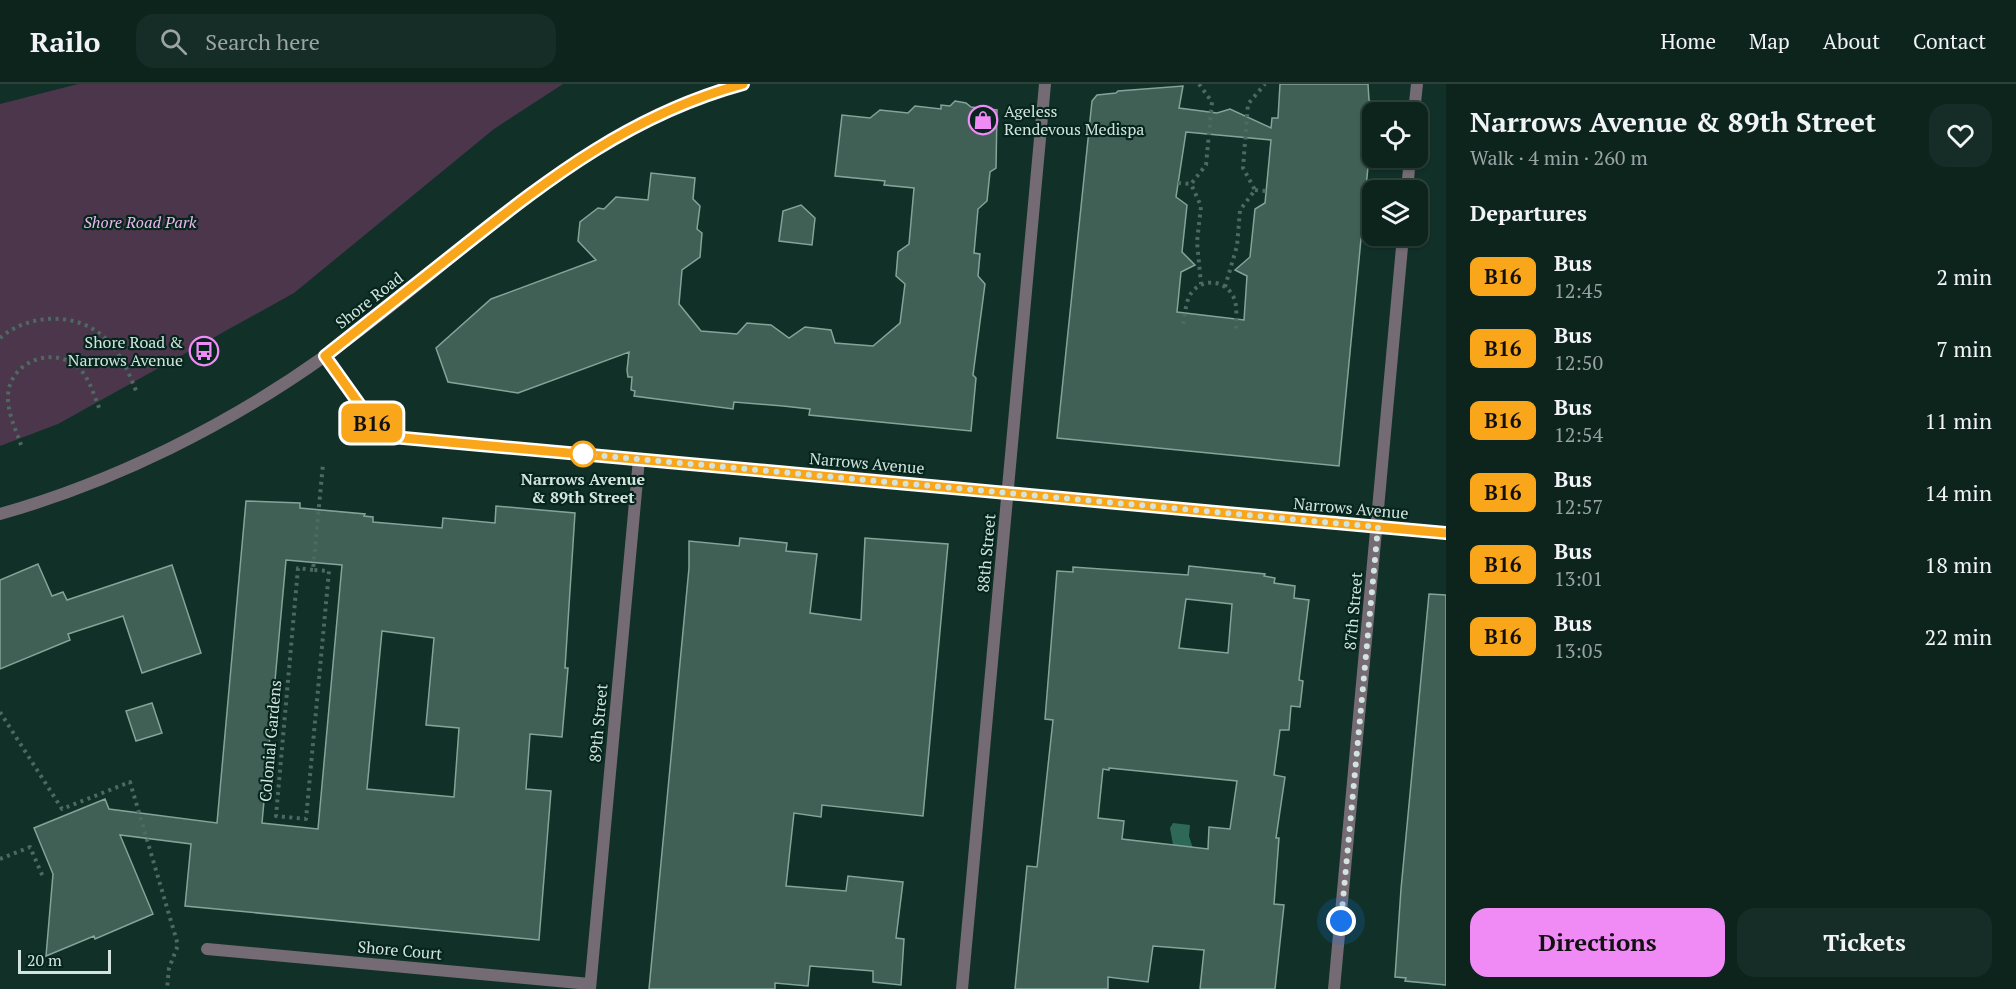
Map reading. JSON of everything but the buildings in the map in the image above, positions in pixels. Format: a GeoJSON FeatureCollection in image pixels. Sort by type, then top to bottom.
{"type":"FeatureCollection","features":[{"type":"Feature","properties":{"kind":"street","name":"Shore Road"},"geometry":{"type":"LineString","coordinates":[[0,514],[77,487],[145,459],[227,419],[325,356],[542,184],[604,142],[656,115],[743,84]]}},
{"type":"Feature","properties":{"kind":"street","name":"88th Street"},"geometry":{"type":"LineString","coordinates":[[962,989],[1045,84]]}},
{"type":"Feature","properties":{"kind":"street"},"geometry":{"type":"LineString","coordinates":[[1415,102],[1417,84]]}},
{"type":"Feature","properties":{"kind":"street","name":"87th Street"},"geometry":{"type":"LineString","coordinates":[[1334,989],[1402,246]]}},
{"type":"Feature","properties":{"kind":"street","name":"Narrows Avenue"},"geometry":{"type":"LineString","coordinates":[[325,356],[382,436],[1446,533]]}},
{"type":"Feature","properties":{"kind":"street","name":"89th Street"},"geometry":{"type":"LineString","coordinates":[[590,987],[639,459]]}},
{"type":"Feature","properties":{"kind":"street","name":"Shore Court"},"geometry":{"type":"LineString","coordinates":[[207,949],[590,987]]}},
{"type":"Feature","properties":{"kind":"path"},"geometry":{"type":"LineString","coordinates":[[1191,184],[1206,165],[1212,102],[1199,84]]}},
{"type":"Feature","properties":{"kind":"path"},"geometry":{"type":"LineString","coordinates":[[1254,190],[1243,168],[1248,104],[1265,84]]}},
{"type":"Feature","properties":{"kind":"path"},"geometry":{"type":"LineString","coordinates":[[1178,183],[1191,184]]}},
{"type":"Feature","properties":{"kind":"path"},"geometry":{"type":"LineString","coordinates":[[1191,184],[1201,206],[1197,242],[1201,284]]}},
{"type":"Feature","properties":{"kind":"path"},"geometry":{"type":"LineString","coordinates":[[1254,190],[1266,191]]}},
{"type":"Feature","properties":{"kind":"path"},"geometry":{"type":"LineString","coordinates":[[1225,286],[1237,246],[1240,210],[1254,190]]}},
{"type":"Feature","properties":{"kind":"path"},"geometry":{"type":"LineString","coordinates":[[1183,324],[1191,292],[1201,284],[1214,282],[1225,286],[1234,296],[1236,329]]}},
{"type":"Feature","properties":{"kind":"path"},"geometry":{"type":"LineString","coordinates":[[0,338],[12,327],[35,320],[60,318],[85,325],[106,338],[122,358],[137,393]]}},
{"type":"Feature","properties":{"kind":"path"},"geometry":{"type":"LineString","coordinates":[[21,445],[9,407],[8,394],[12,381],[29,362],[42,357],[55,357],[73,364],[87,378],[100,410]]}},
{"type":"Feature","properties":{"kind":"path"},"geometry":{"type":"LineString","coordinates":[[313,570],[323,464]]}},
{"type":"Feature","properties":{"kind":"path","name":"Colonial Gardens"},"geometry":{"type":"LineString","coordinates":[[298,568],[313,570],[329,571],[306,819],[276,816],[298,568]]}},
{"type":"Feature","properties":{"kind":"path"},"geometry":{"type":"LineString","coordinates":[[0,712],[62,809],[130,782],[178,945],[169,968],[167,989]]}},
{"type":"Feature","properties":{"kind":"path"},"geometry":{"type":"LineString","coordinates":[[0,859],[30,847],[43,877]]}},
{"type":"Feature","properties":{"kind":"green space","name":"Shore Road Park"},"geometry":{"type":"Polygon","coordinates":[[[78,84],[563,84],[494,129],[294,293],[58,424],[0,446],[0,104],[78,84]]]}},
{"type":"Feature","properties":{"kind":"shaded area"},"geometry":{"type":"Polygon","coordinates":[[[1173,823],[1190,825],[1189,836],[1194,852],[1173,845],[1170,828],[1173,823]]]}},
{"type":"Feature","properties":{"kind":"bus line","name":"B16"},"geometry":{"type":"LineString","coordinates":[[743,84],[718,90],[656,115],[604,142],[542,184],[325,356],[382,436],[1446,533]]}},
{"type":"Feature","properties":{"kind":"place","name":"Ageless Rendevous Medispa"},"geometry":{"type":"Point","coordinates":[983,120]}},
{"type":"Feature","properties":{"kind":"place","name":"Shore Road & Narrows Avenue"},"geometry":{"type":"Point","coordinates":[204,351]}},
{"type":"Feature","properties":{"kind":"place","name":"Narrows Avenue & 89th Street"},"geometry":{"type":"Point","coordinates":[583,454]}},
{"type":"Feature","properties":{"kind":"route"},"geometry":{"type":"LineString","coordinates":[[583,454],[1378,527],[1341,921]]}}]}
